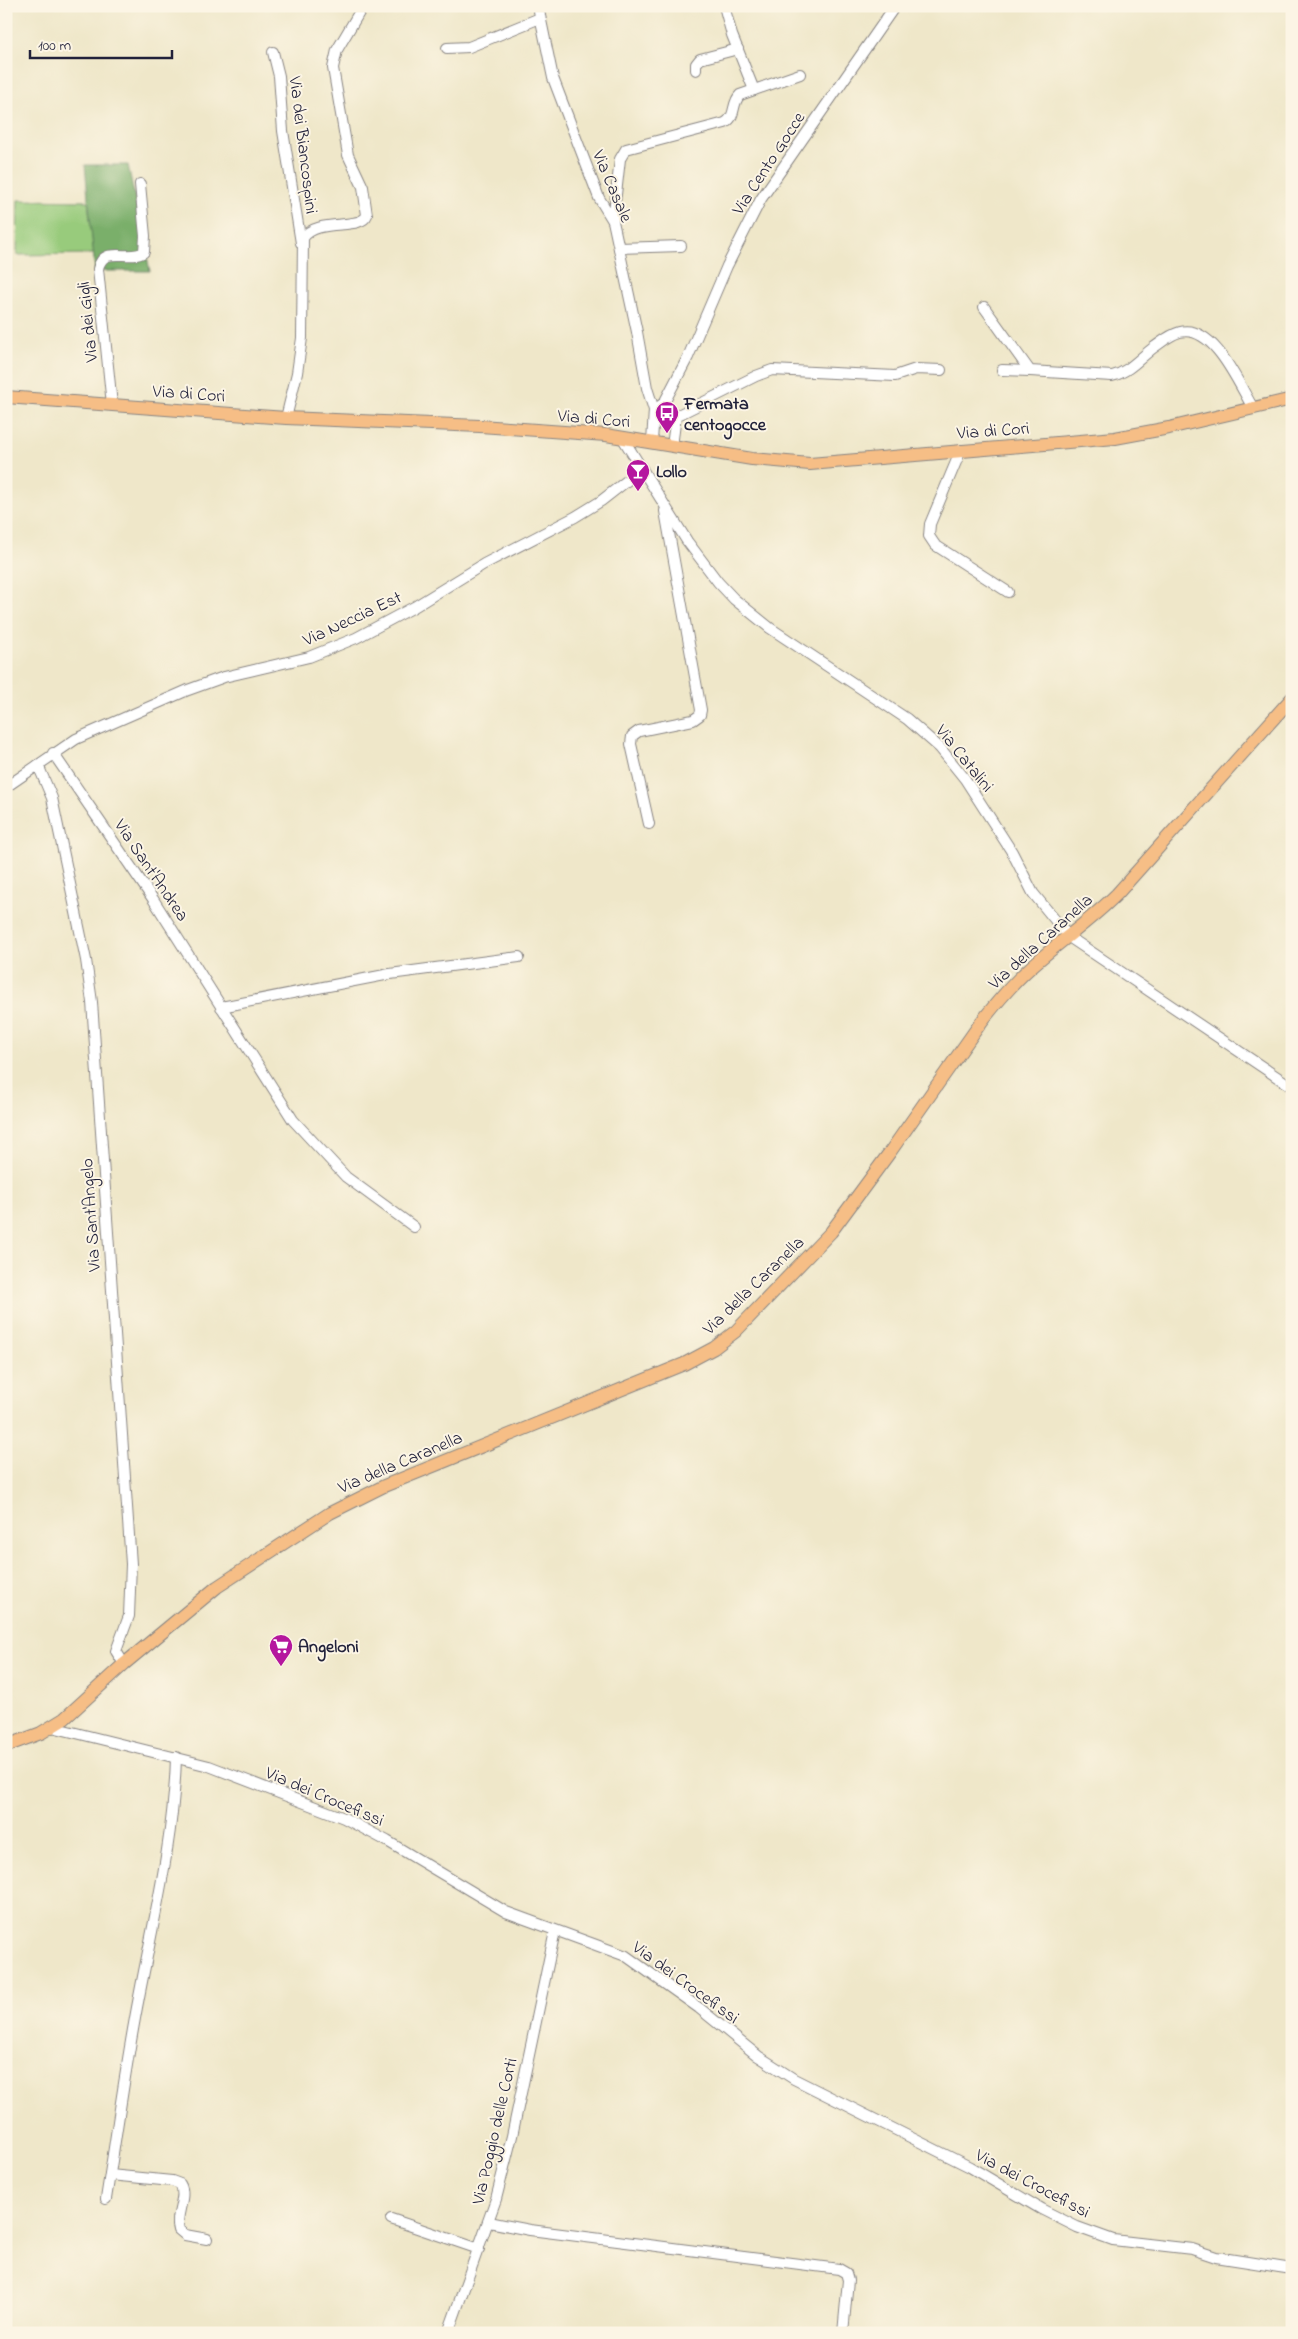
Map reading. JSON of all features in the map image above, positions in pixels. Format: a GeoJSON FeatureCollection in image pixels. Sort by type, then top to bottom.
{"type":"FeatureCollection","features":[{"type":"Feature","properties":{"kind":"main road","name":"Via di Cori"},"geometry":{"type":"LineString","coordinates":[[6,398],[286,418],[501,427],[622,437],[752,459],[803,464],[860,461],[961,450],[1116,438],[1163,430],[1292,399]]}},
{"type":"Feature","properties":{"kind":"main road","name":"Via della Caranella"},"geometry":{"type":"LineString","coordinates":[[6,1746],[41,1733],[73,1712],[124,1664],[230,1578],[343,1506],[397,1480],[684,1364],[724,1341],[769,1298],[838,1224],[993,1007],[1029,969],[1117,894],[1292,698]]}},
{"type":"Feature","properties":{"kind":"street","name":"Via dei Biancospini"},"geometry":{"type":"LineString","coordinates":[[301,243],[306,234],[314,228],[361,222],[366,218],[363,187],[348,155],[333,68],[337,50],[363,6]]}},
{"type":"Feature","properties":{"kind":"street","name":"Via Casale"},"geometry":{"type":"LineString","coordinates":[[538,6],[552,78],[598,198],[613,221],[648,394],[654,410]]}},
{"type":"Feature","properties":{"kind":"street"},"geometry":{"type":"LineString","coordinates":[[724,6],[754,90]]}},
{"type":"Feature","properties":{"kind":"street","name":"Via Cento Gocce"},"geometry":{"type":"LineString","coordinates":[[664,403],[691,351],[725,271],[760,199],[893,7]]}},
{"type":"Feature","properties":{"kind":"street"},"geometry":{"type":"LineString","coordinates":[[447,48],[469,47],[540,18]]}},
{"type":"Feature","properties":{"kind":"street"},"geometry":{"type":"LineString","coordinates":[[696,70],[696,62],[700,59],[738,49]]}},
{"type":"Feature","properties":{"kind":"street","name":"Via dei Biancospini"},"geometry":{"type":"LineString","coordinates":[[273,52],[278,76],[283,131],[301,243],[303,298],[302,338],[297,373],[286,418]]}},
{"type":"Feature","properties":{"kind":"street"},"geometry":{"type":"LineString","coordinates":[[613,221],[621,156],[626,148],[725,123],[732,117],[738,97],[800,74]]}},
{"type":"Feature","properties":{"kind":"street","name":"Via dei Gigli"},"geometry":{"type":"LineString","coordinates":[[112,405],[98,269],[101,260],[106,256],[138,255],[144,252],[145,236],[140,184]]}},
{"type":"Feature","properties":{"kind":"street"},"geometry":{"type":"LineString","coordinates":[[619,248],[681,246]]}},
{"type":"Feature","properties":{"kind":"street"},"geometry":{"type":"LineString","coordinates":[[984,308],[1030,371]]}},
{"type":"Feature","properties":{"kind":"street"},"geometry":{"type":"LineString","coordinates":[[1002,370],[1101,377],[1115,375],[1125,371],[1168,338],[1180,332],[1191,332],[1204,337],[1214,345],[1253,408]]}},
{"type":"Feature","properties":{"kind":"street"},"geometry":{"type":"LineString","coordinates":[[676,416],[756,376],[772,370],[892,376],[901,375],[916,369],[941,370]]}},
{"type":"Feature","properties":{"kind":"street"},"geometry":{"type":"LineString","coordinates":[[652,442],[654,410],[664,403],[676,416]]}},
{"type":"Feature","properties":{"kind":"street"},"geometry":{"type":"LineString","coordinates":[[672,446],[676,416]]}},
{"type":"Feature","properties":{"kind":"street","name":"Via Catalini"},"geometry":{"type":"LineString","coordinates":[[622,437],[664,505],[708,569],[738,604],[770,628],[908,719],[935,743],[974,792],[1020,864],[1033,893],[1068,937],[1292,1087]]}},
{"type":"Feature","properties":{"kind":"street"},"geometry":{"type":"LineString","coordinates":[[961,450],[930,524],[929,536],[935,545],[1008,592]]}},
{"type":"Feature","properties":{"kind":"street","name":"Via Neccia Est"},"geometry":{"type":"LineString","coordinates":[[6,787],[53,753],[89,732],[200,684],[229,675],[309,657],[356,638],[484,564],[575,517],[601,501],[642,469]]}},
{"type":"Feature","properties":{"kind":"street"},"geometry":{"type":"LineString","coordinates":[[649,824],[632,744],[632,736],[639,731],[693,720],[700,716],[701,710],[664,505]]}},
{"type":"Feature","properties":{"kind":"street","name":"Via Sant'Andrea"},"geometry":{"type":"LineString","coordinates":[[53,753],[148,891],[280,1101],[304,1133],[346,1177],[414,1227]]}},
{"type":"Feature","properties":{"kind":"street","name":"Via Sant'Angelo"},"geometry":{"type":"LineString","coordinates":[[38,765],[52,798],[86,960],[92,1002],[131,1564],[128,1619],[116,1651],[124,1664]]}},
{"type":"Feature","properties":{"kind":"street"},"geometry":{"type":"LineString","coordinates":[[221,1007],[390,974],[519,957]]}},
{"type":"Feature","properties":{"kind":"street","name":"Via dei Crocefissi"},"geometry":{"type":"LineString","coordinates":[[52,1726],[176,1757],[246,1779],[344,1818],[494,1906],[626,1956],[705,2012],[758,2056],[800,2083],[957,2160],[1077,2227],[1112,2240],[1192,2249],[1216,2257],[1292,2269]]}},
{"type":"Feature","properties":{"kind":"street"},"geometry":{"type":"LineString","coordinates":[[106,2199],[133,2027],[156,1911],[175,1787],[176,1757]]}},
{"type":"Feature","properties":{"kind":"street","name":"Via Poggio delle Corti"},"geometry":{"type":"LineString","coordinates":[[448,2333],[489,2222],[512,2136],[555,1930]]}},
{"type":"Feature","properties":{"kind":"street"},"geometry":{"type":"LineString","coordinates":[[110,2176],[172,2181],[180,2184],[182,2189],[178,2221],[179,2230],[186,2235],[207,2238]]}},
{"type":"Feature","properties":{"kind":"street"},"geometry":{"type":"LineString","coordinates":[[391,2219],[479,2249]]}},
{"type":"Feature","properties":{"kind":"street"},"geometry":{"type":"LineString","coordinates":[[489,2222],[530,2230],[839,2269],[846,2273],[848,2280],[843,2333]]}},
{"type":"Feature","properties":{"kind":"green space"},"geometry":{"type":"Polygon","coordinates":[[[85,165],[128,165],[150,271],[95,271],[85,165]]]}},
{"type":"Feature","properties":{"kind":"green space"},"geometry":{"type":"Polygon","coordinates":[[[18,200],[88,201],[94,254],[17,255],[18,200]]]}},
{"type":"Feature","properties":{"kind":"place","name":"Fermata centogocce"},"geometry":{"type":"Point","coordinates":[667,434]}},
{"type":"Feature","properties":{"kind":"place","name":"Lollo"},"geometry":{"type":"Point","coordinates":[638,492]}},
{"type":"Feature","properties":{"kind":"place","name":"Angeloni"},"geometry":{"type":"Point","coordinates":[281,1667]}}]}
